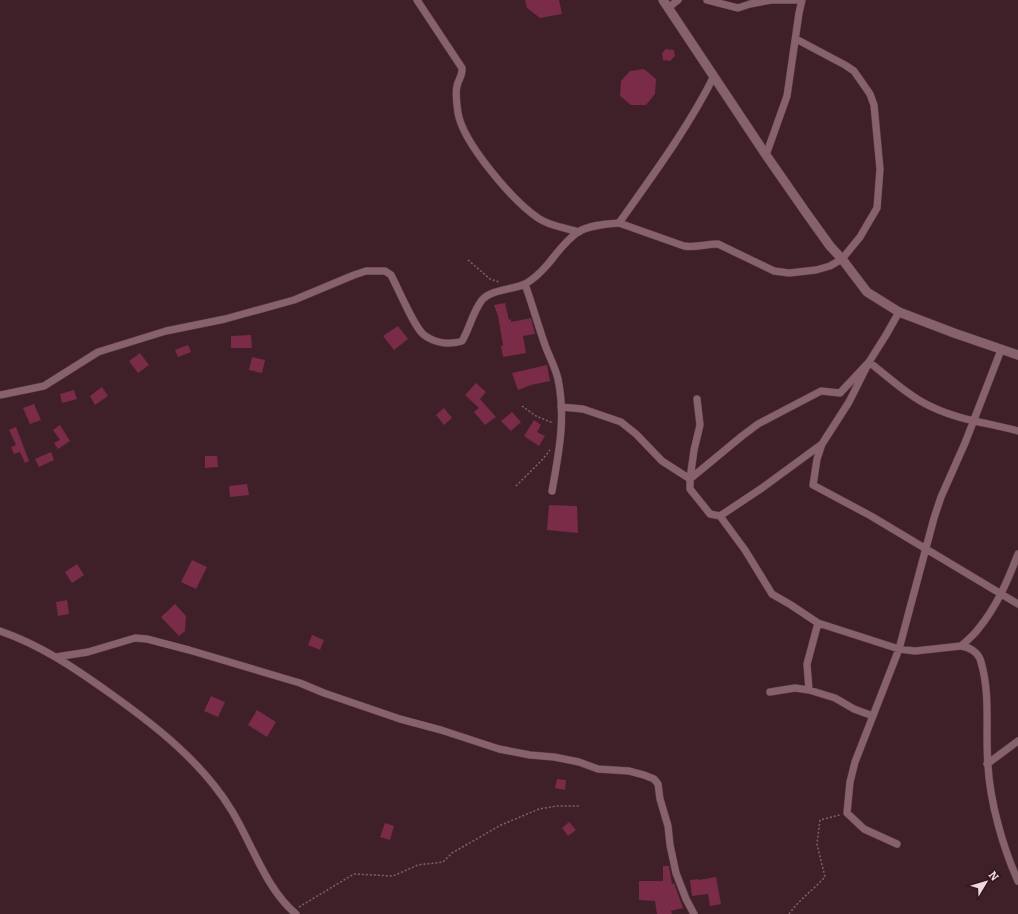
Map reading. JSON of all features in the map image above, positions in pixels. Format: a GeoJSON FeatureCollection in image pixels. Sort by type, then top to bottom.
{"type":"FeatureCollection","features":[{"type":"Feature","properties":{"kind":"street"},"geometry":{"type":"LineString","coordinates":[[417,0],[462,68],[462,72],[456,87],[458,114],[464,131],[476,150],[507,189],[521,204],[539,219],[556,226],[579,232]]}},
{"type":"Feature","properties":{"kind":"street"},"geometry":{"type":"LineString","coordinates":[[663,0],[766,155],[830,246],[842,259],[867,292],[898,312],[1018,355]]}},
{"type":"Feature","properties":{"kind":"street"},"geometry":{"type":"LineString","coordinates":[[668,8],[678,0]]}},
{"type":"Feature","properties":{"kind":"street"},"geometry":{"type":"LineString","coordinates":[[707,0],[738,8],[771,0],[802,0],[788,96],[766,155]]}},
{"type":"Feature","properties":{"kind":"street"},"geometry":{"type":"LineString","coordinates":[[0,395],[44,386],[98,352],[166,331],[224,319],[294,300],[366,271],[385,271],[391,275],[416,325],[424,335],[443,343],[462,341],[467,333],[473,314],[483,299],[490,294],[525,284],[536,276],[568,241],[579,232],[608,224],[620,223],[684,246],[692,247],[718,244],[774,271],[790,273],[816,270],[830,266],[842,259],[860,236],[877,208],[880,170],[874,105],[870,94],[854,71],[796,39]]}},
{"type":"Feature","properties":{"kind":"street"},"geometry":{"type":"LineString","coordinates":[[620,223],[697,108],[714,76]]}},
{"type":"Feature","properties":{"kind":"street"},"geometry":{"type":"LineString","coordinates":[[525,284],[558,378],[562,427],[552,491]]}},
{"type":"Feature","properties":{"kind":"street"},"geometry":{"type":"LineString","coordinates":[[898,312],[886,335],[868,362],[849,402],[822,444],[817,459],[813,486],[871,516],[1018,604]]}},
{"type":"Feature","properties":{"kind":"street"},"geometry":{"type":"LineString","coordinates":[[897,844],[864,829],[847,813],[850,782],[855,762],[899,649],[941,497],[974,420],[1001,350]]}},
{"type":"Feature","properties":{"kind":"street"},"geometry":{"type":"LineString","coordinates":[[868,362],[930,407],[948,414],[1018,431]]}},
{"type":"Feature","properties":{"kind":"street"},"geometry":{"type":"LineString","coordinates":[[690,479],[758,424],[821,391],[840,393],[868,362]]}},
{"type":"Feature","properties":{"kind":"street"},"geometry":{"type":"LineString","coordinates":[[697,399],[700,425],[694,450],[690,489],[710,514],[720,516],[745,550],[772,594],[818,623],[899,649],[915,651],[966,646],[972,649],[979,656],[986,688],[987,764],[989,786],[992,802],[1005,846],[1018,881]]}},
{"type":"Feature","properties":{"kind":"street"},"geometry":{"type":"LineString","coordinates":[[561,407],[583,409],[621,422],[636,434],[662,461],[690,479]]}},
{"type":"Feature","properties":{"kind":"street"},"geometry":{"type":"LineString","coordinates":[[720,516],[762,488],[822,444]]}},
{"type":"Feature","properties":{"kind":"street"},"geometry":{"type":"LineString","coordinates":[[961,646],[979,629],[1001,594],[1018,554]]}},
{"type":"Feature","properties":{"kind":"street"},"geometry":{"type":"LineString","coordinates":[[809,690],[807,664],[818,623]]}},
{"type":"Feature","properties":{"kind":"street"},"geometry":{"type":"LineString","coordinates":[[0,631],[10,634],[56,657],[77,670],[143,717],[177,746],[198,768],[229,806],[269,880],[293,913]]}},
{"type":"Feature","properties":{"kind":"street"},"geometry":{"type":"LineString","coordinates":[[56,657],[88,652],[135,638],[147,639],[285,678],[324,694],[499,749],[579,762],[598,769],[629,771],[654,779],[658,784],[660,799],[668,826],[676,873],[686,899],[694,914]]}},
{"type":"Feature","properties":{"kind":"street"},"geometry":{"type":"LineString","coordinates":[[770,692],[795,688],[809,690],[835,698],[854,709],[873,716]]}},
{"type":"Feature","properties":{"kind":"street"},"geometry":{"type":"LineString","coordinates":[[987,764],[1018,741]]}},
{"type":"Feature","properties":{"kind":"path"},"geometry":{"type":"LineString","coordinates":[[468,260],[490,279],[514,288]]}},
{"type":"Feature","properties":{"kind":"path"},"geometry":{"type":"LineString","coordinates":[[522,406],[536,416],[562,427]]}},
{"type":"Feature","properties":{"kind":"path"},"geometry":{"type":"LineString","coordinates":[[516,486],[543,459],[561,436]]}},
{"type":"Feature","properties":{"kind":"path"},"geometry":{"type":"LineString","coordinates":[[293,913],[354,874],[393,876],[418,865],[444,862],[452,853],[502,825],[539,809],[557,806],[580,806]]}},
{"type":"Feature","properties":{"kind":"path"},"geometry":{"type":"LineString","coordinates":[[789,914],[795,904],[813,890],[825,877],[816,844],[820,820],[847,813]]}},
{"type":"Feature","properties":{"kind":"building"},"geometry":{"type":"Polygon","coordinates":[[[525,0],[559,0],[562,14],[540,18],[527,8],[525,0]]]}},
{"type":"Feature","properties":{"kind":"building"},"geometry":{"type":"Polygon","coordinates":[[[666,49],[674,50],[675,56],[670,61],[663,60],[662,53],[666,49]]]}},
{"type":"Feature","properties":{"kind":"building"},"geometry":{"type":"Polygon","coordinates":[[[644,69],[656,79],[655,94],[646,105],[631,105],[620,96],[621,81],[630,71],[644,69]]]}},
{"type":"Feature","properties":{"kind":"building"},"geometry":{"type":"Polygon","coordinates":[[[505,303],[509,320],[511,319],[511,322],[531,318],[535,334],[523,336],[526,353],[503,357],[501,346],[503,345],[498,316],[494,305],[505,303]]]}},
{"type":"Feature","properties":{"kind":"building"},"geometry":{"type":"Polygon","coordinates":[[[398,326],[408,339],[394,350],[383,336],[398,326]]]}},
{"type":"Feature","properties":{"kind":"building"},"geometry":{"type":"Polygon","coordinates":[[[251,335],[252,348],[231,348],[231,336],[251,335]]]}},
{"type":"Feature","properties":{"kind":"building"},"geometry":{"type":"Polygon","coordinates":[[[188,345],[191,352],[178,357],[175,350],[188,345]]]}},
{"type":"Feature","properties":{"kind":"building"},"geometry":{"type":"Polygon","coordinates":[[[140,353],[149,365],[138,373],[129,361],[140,353]]]}},
{"type":"Feature","properties":{"kind":"building"},"geometry":{"type":"Polygon","coordinates":[[[252,357],[265,360],[262,373],[249,370],[252,357]]]}},
{"type":"Feature","properties":{"kind":"building"},"geometry":{"type":"Polygon","coordinates":[[[547,365],[550,381],[531,385],[518,390],[512,373],[547,365]]]}},
{"type":"Feature","properties":{"kind":"building"},"geometry":{"type":"Polygon","coordinates":[[[476,383],[486,392],[480,399],[496,417],[485,425],[474,412],[479,408],[465,395],[476,383]]]}},
{"type":"Feature","properties":{"kind":"building"},"geometry":{"type":"Polygon","coordinates":[[[102,387],[108,396],[95,405],[90,396],[102,387]]]}},
{"type":"Feature","properties":{"kind":"building"},"geometry":{"type":"Polygon","coordinates":[[[74,390],[77,399],[62,403],[60,394],[74,390]]]}},
{"type":"Feature","properties":{"kind":"building"},"geometry":{"type":"Polygon","coordinates":[[[34,404],[41,420],[30,424],[23,408],[34,404]]]}},
{"type":"Feature","properties":{"kind":"building"},"geometry":{"type":"Polygon","coordinates":[[[444,408],[452,418],[444,425],[436,415],[444,408]]]}},
{"type":"Feature","properties":{"kind":"building"},"geometry":{"type":"Polygon","coordinates":[[[512,412],[521,422],[511,431],[501,421],[512,412]]]}},
{"type":"Feature","properties":{"kind":"building"},"geometry":{"type":"Polygon","coordinates":[[[534,420],[541,425],[537,432],[545,436],[539,446],[524,436],[534,420]]]}},
{"type":"Feature","properties":{"kind":"building"},"geometry":{"type":"Polygon","coordinates":[[[60,425],[70,441],[58,449],[54,443],[60,440],[53,430],[60,425]]]}},
{"type":"Feature","properties":{"kind":"building"},"geometry":{"type":"Polygon","coordinates":[[[16,427],[29,461],[25,463],[20,452],[14,454],[11,447],[16,445],[9,430],[16,427]]]}},
{"type":"Feature","properties":{"kind":"building"},"geometry":{"type":"Polygon","coordinates":[[[51,452],[54,460],[39,467],[35,459],[51,452]]]}},
{"type":"Feature","properties":{"kind":"building"},"geometry":{"type":"Polygon","coordinates":[[[205,456],[217,456],[218,467],[205,468],[205,456]]]}},
{"type":"Feature","properties":{"kind":"building"},"geometry":{"type":"Polygon","coordinates":[[[247,484],[249,495],[230,497],[229,486],[247,484]]]}},
{"type":"Feature","properties":{"kind":"building"},"geometry":{"type":"Polygon","coordinates":[[[549,505],[577,506],[578,533],[547,530],[549,505]]]}},
{"type":"Feature","properties":{"kind":"building"},"geometry":{"type":"Polygon","coordinates":[[[192,560],[207,567],[196,589],[181,582],[192,560]]]}},
{"type":"Feature","properties":{"kind":"building"},"geometry":{"type":"Polygon","coordinates":[[[77,564],[84,575],[72,583],[65,572],[77,564]]]}},
{"type":"Feature","properties":{"kind":"building"},"geometry":{"type":"Polygon","coordinates":[[[67,600],[69,614],[58,616],[56,602],[67,600]]]}},
{"type":"Feature","properties":{"kind":"building"},"geometry":{"type":"Polygon","coordinates":[[[175,604],[186,616],[185,631],[179,636],[161,617],[175,604]]]}},
{"type":"Feature","properties":{"kind":"building"},"geometry":{"type":"Polygon","coordinates":[[[312,635],[324,640],[320,650],[308,645],[312,635]]]}},
{"type":"Feature","properties":{"kind":"building"},"geometry":{"type":"Polygon","coordinates":[[[211,696],[225,702],[218,717],[204,711],[211,696]]]}},
{"type":"Feature","properties":{"kind":"building"},"geometry":{"type":"Polygon","coordinates":[[[257,710],[276,722],[267,737],[248,725],[257,710]]]}},
{"type":"Feature","properties":{"kind":"building"},"geometry":{"type":"Polygon","coordinates":[[[557,779],[566,780],[565,790],[555,788],[557,779]]]}},
{"type":"Feature","properties":{"kind":"building"},"geometry":{"type":"Polygon","coordinates":[[[569,822],[576,830],[568,836],[562,828],[569,822]]]}},
{"type":"Feature","properties":{"kind":"building"},"geometry":{"type":"Polygon","coordinates":[[[385,823],[394,826],[390,840],[380,837],[385,823]]]}},
{"type":"Feature","properties":{"kind":"building"},"geometry":{"type":"Polygon","coordinates":[[[663,866],[669,866],[672,884],[674,883],[683,908],[671,911],[672,914],[657,914],[655,901],[639,900],[639,881],[663,881],[663,866]]]}},
{"type":"Feature","properties":{"kind":"building"},"geometry":{"type":"Polygon","coordinates":[[[716,877],[721,904],[710,906],[708,894],[692,896],[690,880],[716,877]]]}}]}
